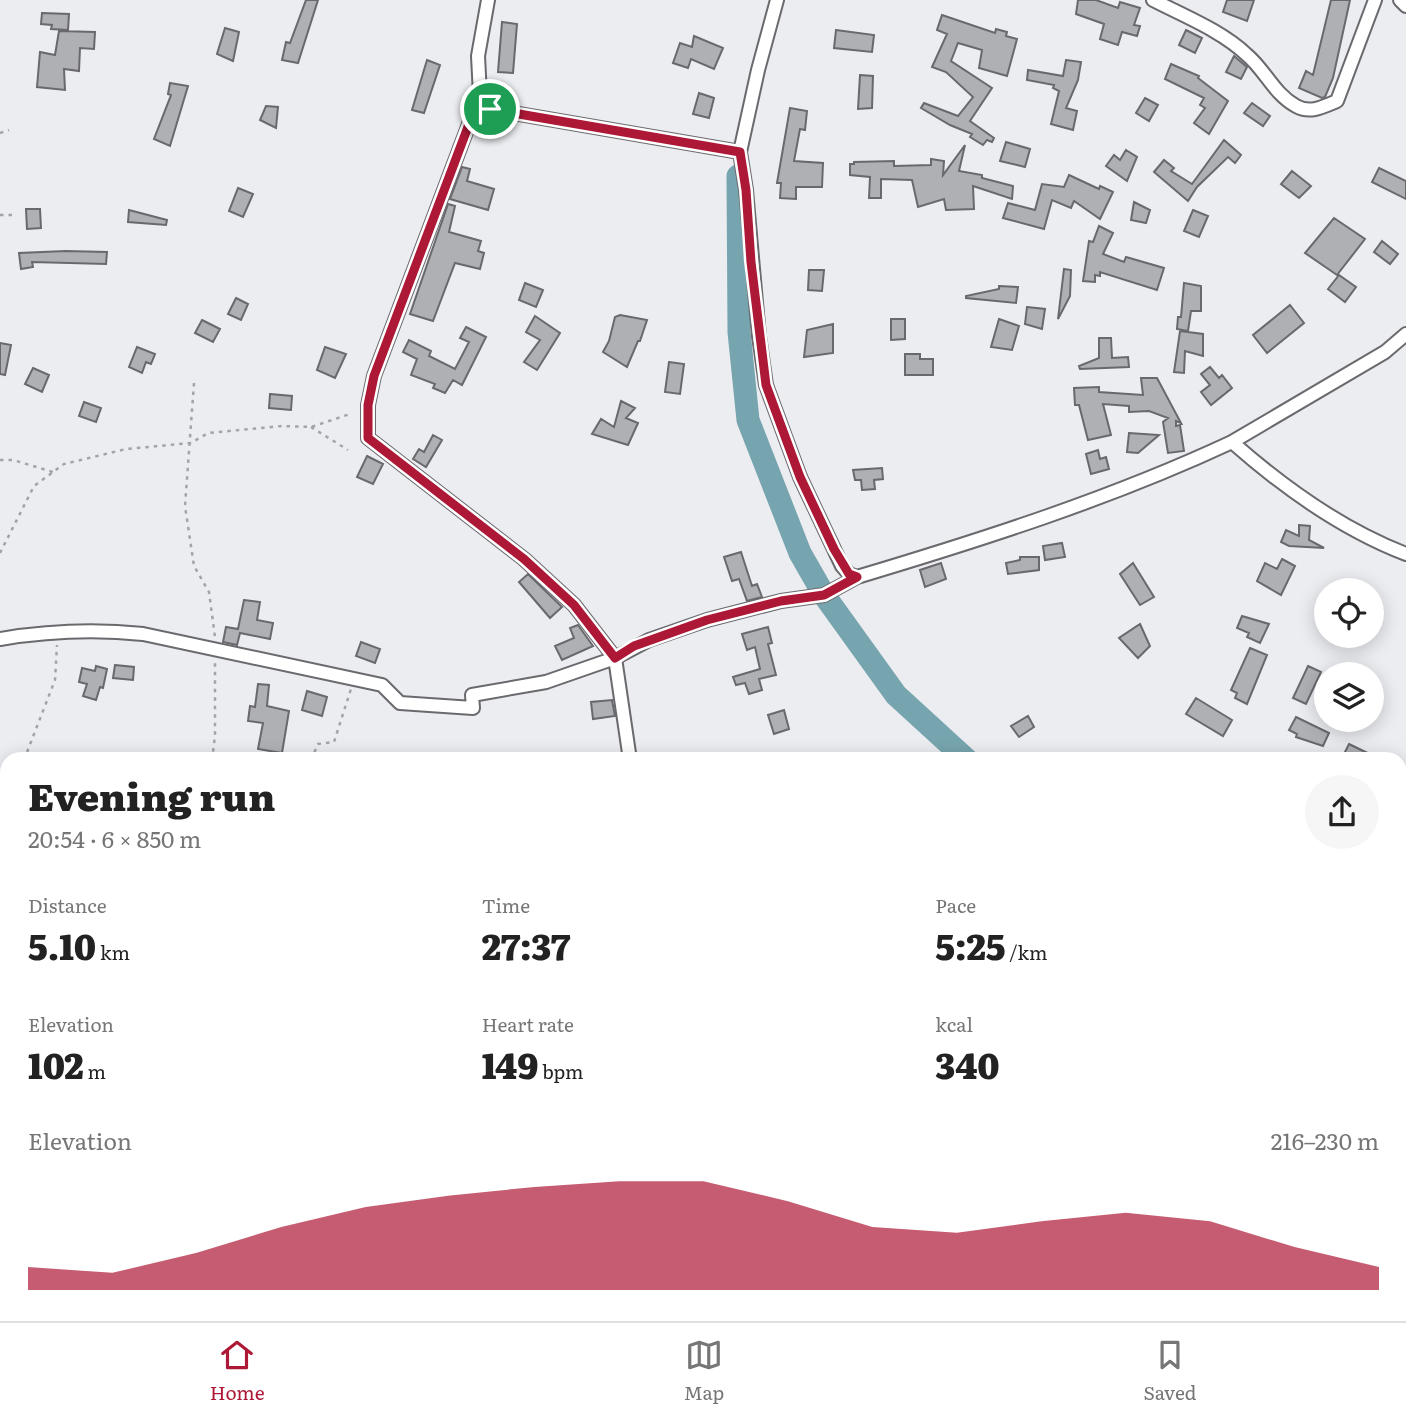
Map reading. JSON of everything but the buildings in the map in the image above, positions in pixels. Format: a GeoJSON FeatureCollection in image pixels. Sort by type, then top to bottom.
{"type":"FeatureCollection","features":[{"type":"Feature","properties":{"kind":"street"},"geometry":{"type":"LineString","coordinates":[[488,0],[478,56],[480,95],[374,376],[368,405],[368,438],[524,559],[574,605],[615,658],[629,752]]}},
{"type":"Feature","properties":{"kind":"street"},"geometry":{"type":"LineString","coordinates":[[777,0],[740,152],[766,385],[800,477],[834,549],[849,574],[857,577]]}},
{"type":"Feature","properties":{"kind":"street"},"geometry":{"type":"LineString","coordinates":[[1153,0],[1210,30],[1247,55],[1280,93],[1297,107],[1317,110],[1336,101],[1375,0]]}},
{"type":"Feature","properties":{"kind":"street"},"geometry":{"type":"LineString","coordinates":[[1400,0],[1406,6]]}},
{"type":"Feature","properties":{"kind":"street"},"geometry":{"type":"LineString","coordinates":[[480,95],[490,109],[740,152]]}},
{"type":"Feature","properties":{"kind":"street"},"geometry":{"type":"LineString","coordinates":[[0,639],[58,631],[111,630],[144,634],[382,685],[400,703],[473,708],[472,695],[547,682],[615,658],[641,643],[707,620],[781,601],[824,595],[857,577],[1071,507],[1175,468],[1232,442],[1385,352],[1406,334]]}},
{"type":"Feature","properties":{"kind":"street"},"geometry":{"type":"LineString","coordinates":[[1232,442],[1269,475],[1311,504],[1354,530],[1406,554]]}},
{"type":"Feature","properties":{"kind":"path"},"geometry":{"type":"LineString","coordinates":[[0,133],[9,130]]}},
{"type":"Feature","properties":{"kind":"path"},"geometry":{"type":"LineString","coordinates":[[0,215],[12,215]]}},
{"type":"Feature","properties":{"kind":"path"},"geometry":{"type":"LineString","coordinates":[[194,383],[186,506],[194,566],[209,592],[215,649],[213,752]]}},
{"type":"Feature","properties":{"kind":"path"},"geometry":{"type":"LineString","coordinates":[[0,553],[34,486],[64,464],[126,449],[191,443],[208,433],[282,426],[311,427],[350,414]]}},
{"type":"Feature","properties":{"kind":"path"},"geometry":{"type":"LineString","coordinates":[[311,427],[348,450]]}},
{"type":"Feature","properties":{"kind":"path"},"geometry":{"type":"LineString","coordinates":[[0,460],[13,460],[53,472]]}},
{"type":"Feature","properties":{"kind":"path"},"geometry":{"type":"LineString","coordinates":[[27,752],[55,680],[58,631]]}},
{"type":"Feature","properties":{"kind":"path"},"geometry":{"type":"LineString","coordinates":[[314,752],[318,744],[334,742],[345,715],[354,679]]}},
{"type":"Feature","properties":{"kind":"waterway"},"geometry":{"type":"LineString","coordinates":[[738,176],[739,332],[748,420],[800,553],[824,595],[896,695],[958,752]]}},
{"type":"Feature","properties":{"kind":"route"},"geometry":{"type":"LineString","coordinates":[[480,95],[490,109],[740,152],[766,385],[800,477],[842,566],[849,574],[857,577],[824,595],[781,601],[707,620],[634,646],[615,658],[574,605],[524,559],[368,438],[368,405],[374,376],[480,95]]}}]}
